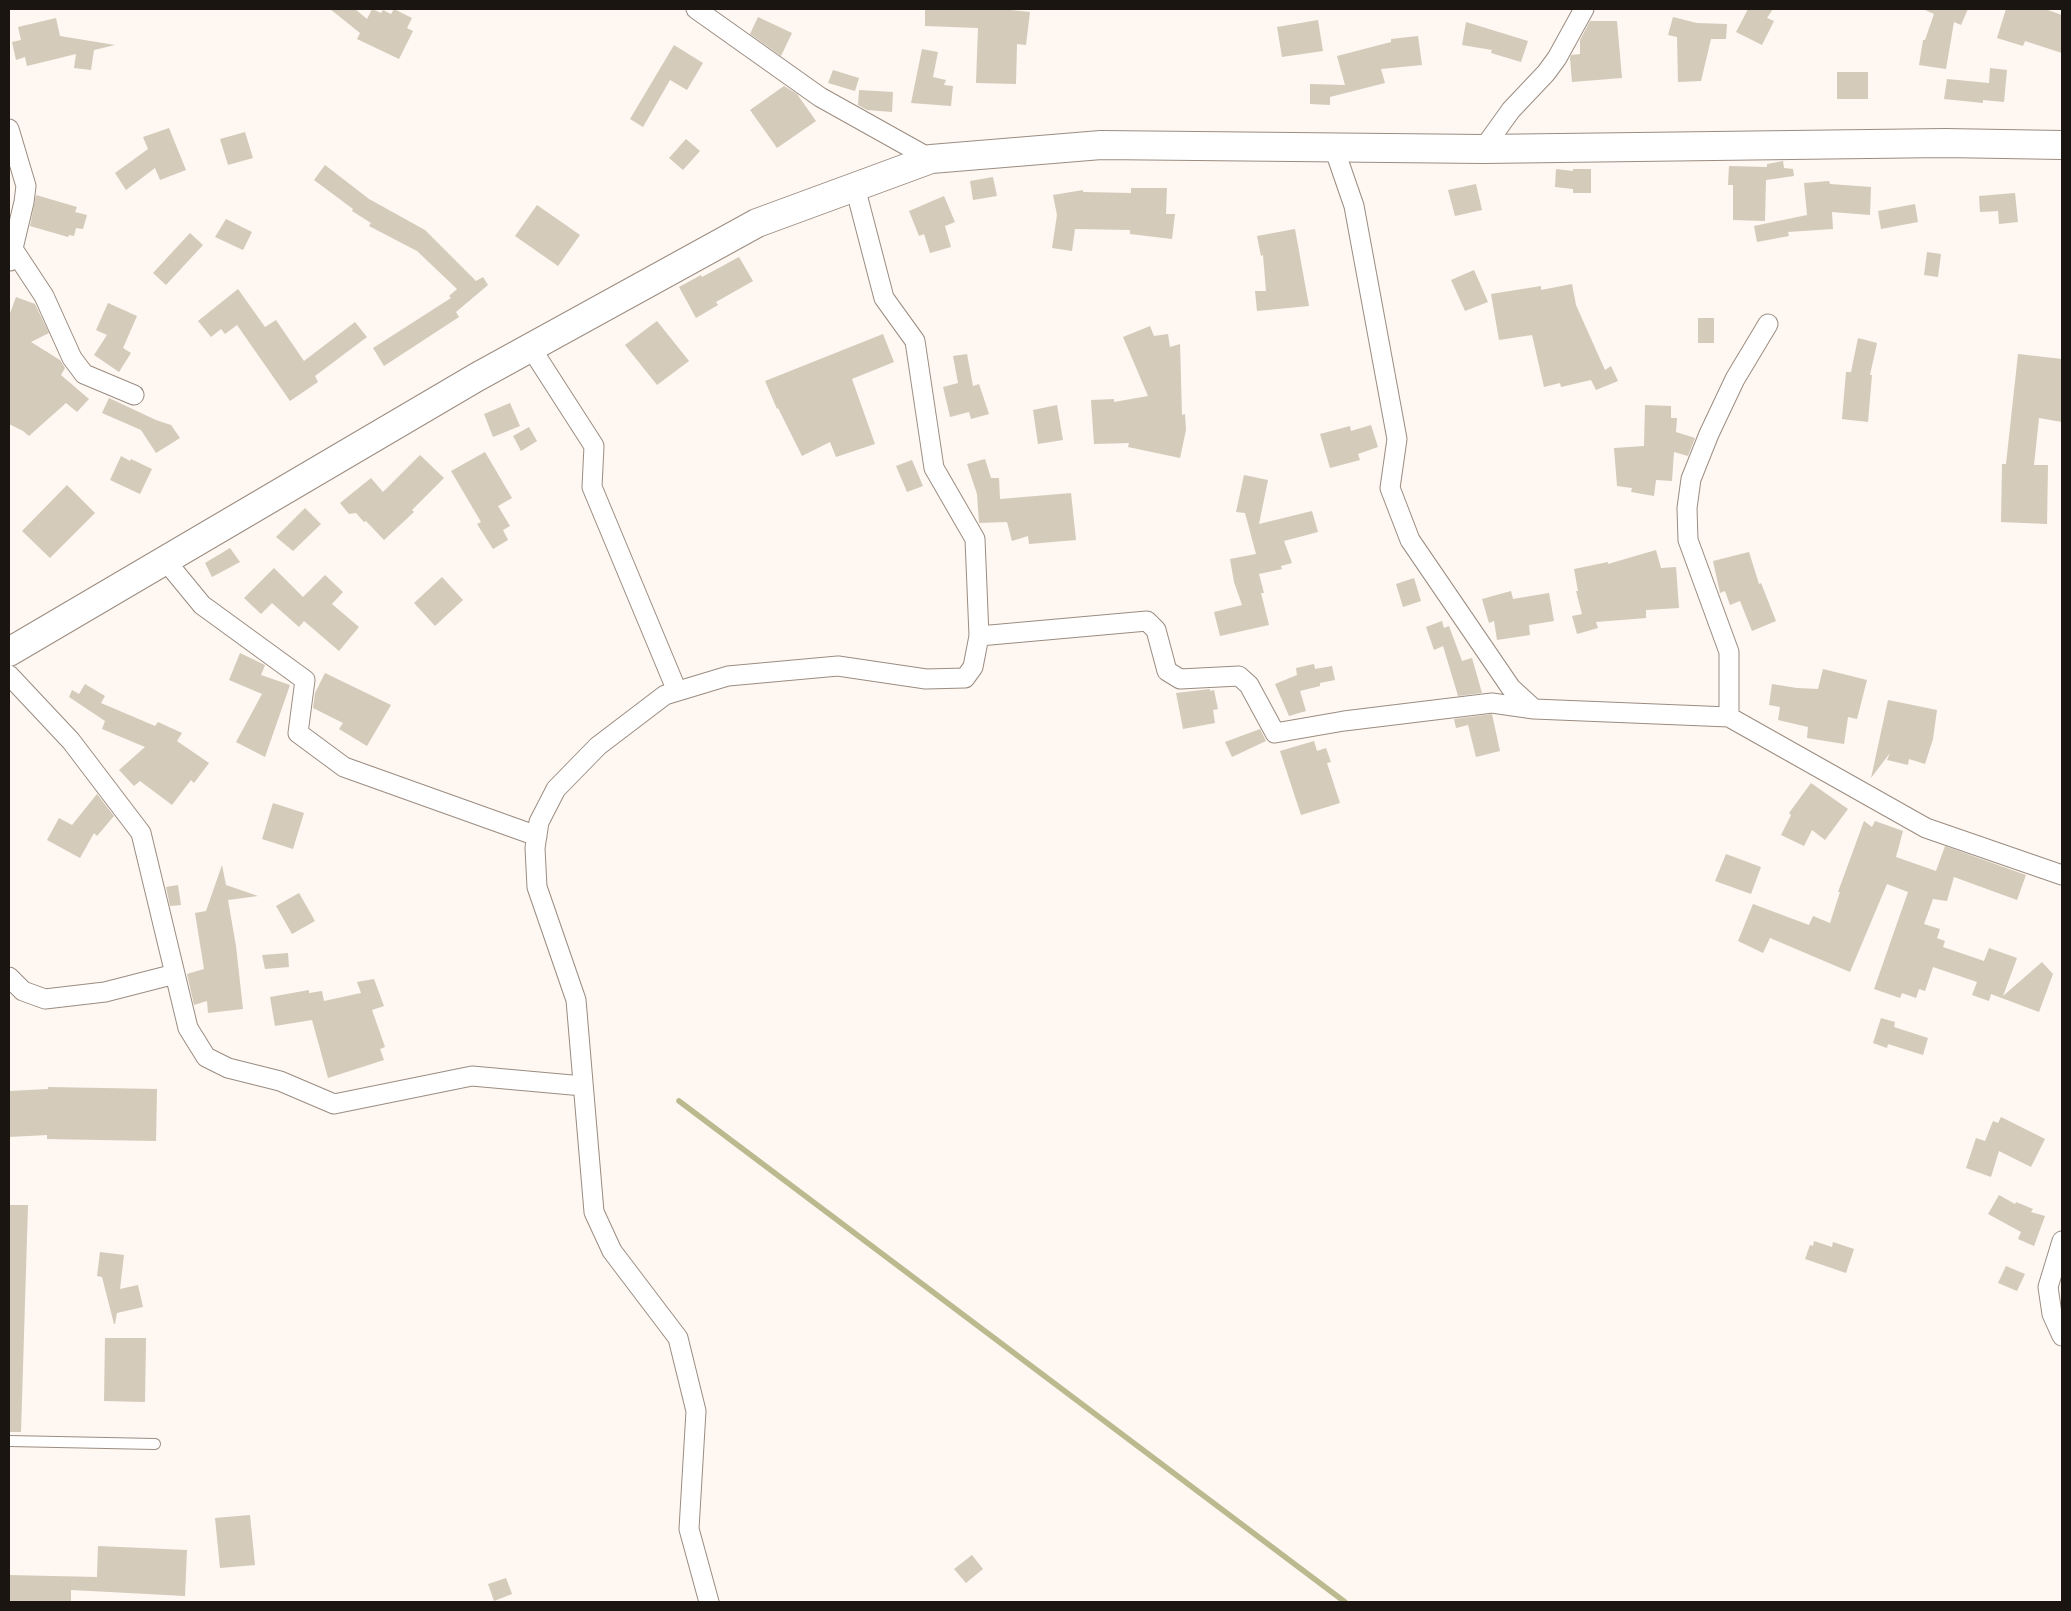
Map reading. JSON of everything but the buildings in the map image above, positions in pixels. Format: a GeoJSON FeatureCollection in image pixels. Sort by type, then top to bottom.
{"type":"FeatureCollection","features":[{"type":"Feature","properties":{"kind":"highway"},"geometry":{"type":"LineString","coordinates":[[9,652],[477,377],[757,222],[931,159],[1101,145],[1483,149],[1935,144],[2062,145]]}},
{"type":"Feature","properties":{"kind":"street"},"geometry":{"type":"LineString","coordinates":[[696,9],[820,97],[931,159]]}},
{"type":"Feature","properties":{"kind":"street"},"geometry":{"type":"LineString","coordinates":[[1483,149],[1511,110],[1546,73],[1557,58],[1584,9]]}},
{"type":"Feature","properties":{"kind":"street"},"geometry":{"type":"LineString","coordinates":[[9,129],[26,186],[11,256],[44,296],[72,358],[84,374],[134,395]]}},
{"type":"Feature","properties":{"kind":"street"},"geometry":{"type":"LineString","coordinates":[[1334,148],[1354,206],[1397,439],[1390,488],[1410,540],[1510,688],[1534,709]]}},
{"type":"Feature","properties":{"kind":"street"},"geometry":{"type":"LineString","coordinates":[[709,1602],[689,1529],[696,1411],[678,1338],[612,1252],[594,1212],[576,1000],[537,886],[535,848],[539,822],[556,790],[598,746],[665,695],[728,676],[838,666],[926,679],[965,678],[973,667],[979,636],[975,539],[934,468],[915,341],[884,298],[855,187]]}},
{"type":"Feature","properties":{"kind":"street"},"geometry":{"type":"LineString","coordinates":[[1729,717],[1729,652],[1688,540],[1687,508],[1691,479],[1710,434],[1735,379],[1768,324]]}},
{"type":"Feature","properties":{"kind":"street"},"geometry":{"type":"LineString","coordinates":[[531,348],[594,446],[592,487],[677,691]]}},
{"type":"Feature","properties":{"kind":"street"},"geometry":{"type":"LineString","coordinates":[[165,560],[202,605],[305,680],[298,733],[344,767],[537,836]]}},
{"type":"Feature","properties":{"kind":"street"},"geometry":{"type":"LineString","coordinates":[[979,636],[1147,622],[1156,630],[1167,672],[1180,679],[1239,676],[1249,684],[1275,733],[1344,721],[1492,702],[1534,709],[1729,717],[1926,828],[2062,875]]}},
{"type":"Feature","properties":{"kind":"street"},"geometry":{"type":"LineString","coordinates":[[9,675],[71,741],[141,833],[188,1028],[206,1057],[228,1068],[280,1081],[334,1104],[472,1076],[583,1086]]}},
{"type":"Feature","properties":{"kind":"street"},"geometry":{"type":"LineString","coordinates":[[9,977],[23,992],[45,999],[105,992],[175,974]]}},
{"type":"Feature","properties":{"kind":"street"},"geometry":{"type":"LineString","coordinates":[[2062,1241],[2048,1287],[2052,1314],[2062,1336]]}},
{"type":"Feature","properties":{"kind":"lane"},"geometry":{"type":"LineString","coordinates":[[9,1441],[155,1444]]}},
{"type":"Feature","properties":{"kind":"waterway"},"geometry":{"type":"LineString","coordinates":[[679,1101],[1345,1602]]}}]}
